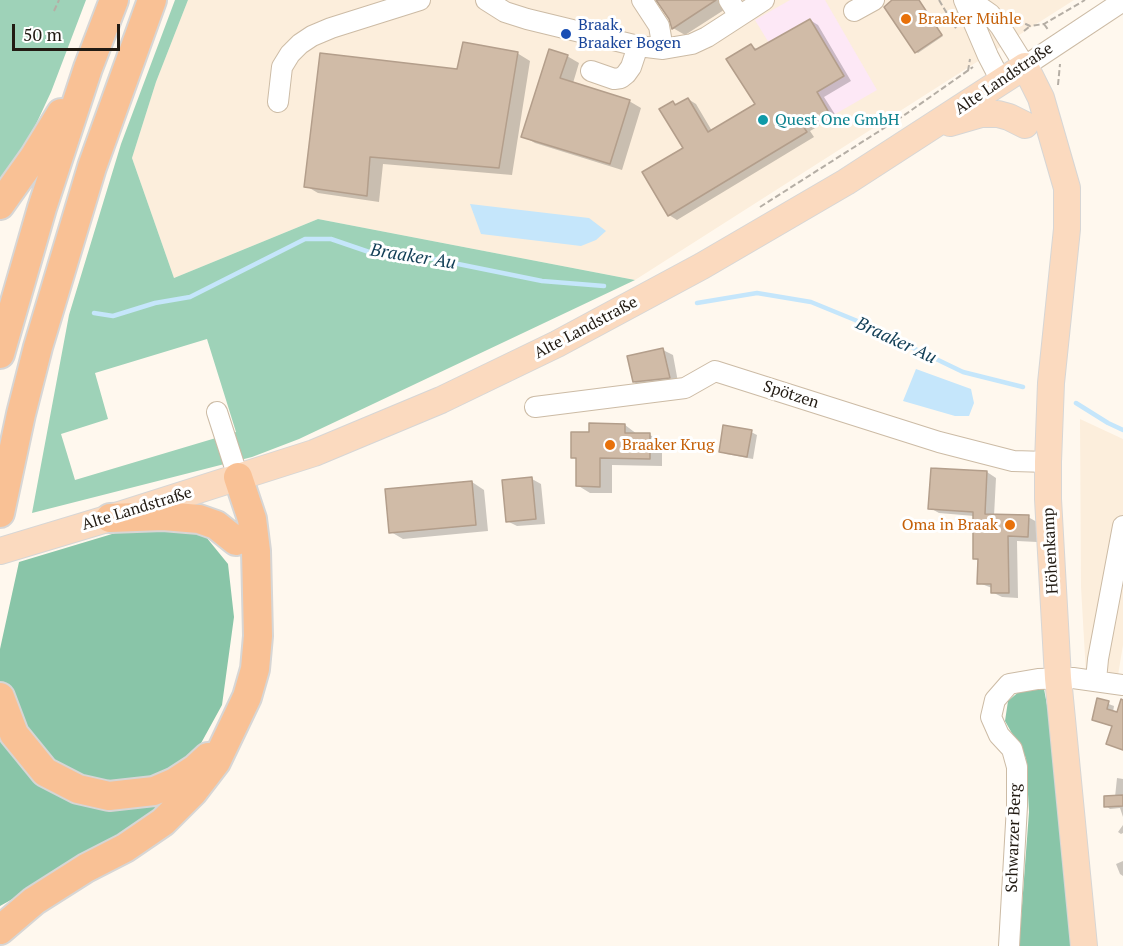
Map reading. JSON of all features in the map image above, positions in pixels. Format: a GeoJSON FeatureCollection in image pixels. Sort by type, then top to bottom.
{"type":"FeatureCollection","features":[{"type":"Feature","properties":{"kind":"highway"},"geometry":{"type":"LineString","coordinates":[[0,354],[42,208],[88,68],[114,0]]}},
{"type":"Feature","properties":{"kind":"highway"},"geometry":{"type":"LineString","coordinates":[[2,500],[38,347],[92,167],[152,0]]}},
{"type":"Feature","properties":{"kind":"highway"},"geometry":{"type":"LineString","coordinates":[[0,205],[34,157],[88,68]]}},
{"type":"Feature","properties":{"kind":"highway"},"geometry":{"type":"LineString","coordinates":[[238,477],[231,489],[229,500],[236,541],[256,584]]}},
{"type":"Feature","properties":{"kind":"highway"},"geometry":{"type":"LineString","coordinates":[[0,930],[34,901],[86,868],[125,848],[163,822],[180,807],[204,779],[229,738],[247,697],[255,669],[258,636],[256,551],[252,519],[238,477]]}},
{"type":"Feature","properties":{"kind":"highway"},"geometry":{"type":"LineString","coordinates":[[110,518],[164,516],[198,519],[216,525],[236,541]]}},
{"type":"Feature","properties":{"kind":"highway"},"geometry":{"type":"LineString","coordinates":[[0,696],[14,734],[45,772],[78,789],[109,796],[154,790],[175,782],[195,769],[229,738]]}},
{"type":"Feature","properties":{"kind":"main road","name":"Alte Landstraße"},"geometry":{"type":"LineString","coordinates":[[0,551],[267,469],[325,449],[441,400],[557,344],[702,266],[846,182],[1025,66]]}},
{"type":"Feature","properties":{"kind":"main road","name":"Höhenkamp"},"geometry":{"type":"LineString","coordinates":[[1025,66],[1041,98],[1067,188],[1067,229],[1051,383],[1048,462],[1058,678],[1084,946]]}},
{"type":"Feature","properties":{"kind":"main road"},"geometry":{"type":"LineString","coordinates":[[1001,81],[1024,125]]}},
{"type":"Feature","properties":{"kind":"main road"},"geometry":{"type":"LineString","coordinates":[[929,129],[981,114],[1010,117],[1024,125],[1058,157]]}},
{"type":"Feature","properties":{"kind":"street"},"geometry":{"type":"LineString","coordinates":[[279,102],[282,67],[300,44],[331,28],[420,0]]}},
{"type":"Feature","properties":{"kind":"street"},"geometry":{"type":"LineString","coordinates":[[486,0],[505,12],[638,46],[663,49],[692,44],[708,37],[734,8],[764,0]]}},
{"type":"Feature","properties":{"kind":"street"},"geometry":{"type":"LineString","coordinates":[[642,0],[659,26],[663,49]]}},
{"type":"Feature","properties":{"kind":"street"},"geometry":{"type":"LineString","coordinates":[[854,11],[874,0]]}},
{"type":"Feature","properties":{"kind":"street"},"geometry":{"type":"LineString","coordinates":[[964,0],[1001,81]]}},
{"type":"Feature","properties":{"kind":"street"},"geometry":{"type":"LineString","coordinates":[[970,0],[990,14],[1000,26],[1025,66]]}},
{"type":"Feature","properties":{"kind":"street","name":"Alte Landstraße"},"geometry":{"type":"LineString","coordinates":[[1025,66],[1123,1]]}},
{"type":"Feature","properties":{"kind":"street"},"geometry":{"type":"LineString","coordinates":[[591,71],[614,79],[621,78],[631,67],[638,46]]}},
{"type":"Feature","properties":{"kind":"street","name":"Spötzen"},"geometry":{"type":"LineString","coordinates":[[535,407],[684,388],[715,371],[939,442],[1012,461],[1048,462]]}},
{"type":"Feature","properties":{"kind":"street"},"geometry":{"type":"LineString","coordinates":[[217,412],[238,477]]}},
{"type":"Feature","properties":{"kind":"street"},"geometry":{"type":"LineString","coordinates":[[1096,680],[1098,659],[1117,591],[1123,526]]}},
{"type":"Feature","properties":{"kind":"street","name":"Schwarzer Berg"},"geometry":{"type":"LineString","coordinates":[[1009,946],[1017,767],[1012,749],[999,735],[991,717],[995,700],[1009,684],[1058,678],[1096,680],[1123,685]]}},
{"type":"Feature","properties":{"kind":"path"},"geometry":{"type":"LineString","coordinates":[[54,11],[59,0]]}},
{"type":"Feature","properties":{"kind":"path"},"geometry":{"type":"LineString","coordinates":[[939,0],[961,35]]}},
{"type":"Feature","properties":{"kind":"path"},"geometry":{"type":"LineString","coordinates":[[1012,16],[1030,26],[1044,24],[1084,0]]}},
{"type":"Feature","properties":{"kind":"path"},"geometry":{"type":"LineString","coordinates":[[968,51],[970,59],[968,71]]}},
{"type":"Feature","properties":{"kind":"path"},"geometry":{"type":"LineString","coordinates":[[754,212],[903,116],[988,56]]}},
{"type":"Feature","properties":{"kind":"shaded area"},"geometry":{"type":"Polygon","coordinates":[[[188,0],[1074,0],[635,280],[318,219],[174,278],[132,158],[156,82],[188,0]]]}},
{"type":"Feature","properties":{"kind":"shaded area"},"geometry":{"type":"Polygon","coordinates":[[[790,0],[825,0],[877,90],[818,124],[755,20],[790,0]]]}},
{"type":"Feature","properties":{"kind":"shaded area"},"geometry":{"type":"Polygon","coordinates":[[[1080,419],[1123,439],[1123,645],[1118,675],[1086,674],[1081,587],[1080,419]]]}},
{"type":"Feature","properties":{"kind":"green space"},"geometry":{"type":"Polygon","coordinates":[[[0,0],[86,0],[51,92],[24,150],[0,188],[0,0]]]}},
{"type":"Feature","properties":{"kind":"green space"},"geometry":{"type":"Polygon","coordinates":[[[175,0],[188,0],[156,82],[132,158],[174,278],[318,219],[635,280],[299,439],[252,457],[32,513],[69,315],[121,144],[175,0]],[[207,339],[95,373],[108,419],[61,434],[75,480],[236,432],[207,339]]]}},
{"type":"Feature","properties":{"kind":"green space"},"geometry":{"type":"Polygon","coordinates":[[[132,528],[202,532],[228,564],[234,617],[222,705],[166,807],[88,857],[0,906],[0,649],[19,562],[132,528]]]}},
{"type":"Feature","properties":{"kind":"green space"},"geometry":{"type":"Polygon","coordinates":[[[1044,689],[1053,737],[1072,946],[1019,946],[1029,812],[1026,758],[1005,721],[1008,701],[1021,690],[1044,689]]]}},
{"type":"Feature","properties":{"kind":"water"},"geometry":{"type":"Polygon","coordinates":[[[470,204],[589,218],[606,231],[596,240],[581,246],[481,234],[470,204]]]}},
{"type":"Feature","properties":{"kind":"water"},"geometry":{"type":"Polygon","coordinates":[[[916,369],[971,389],[974,403],[969,416],[955,416],[903,401],[916,369]]]}},
{"type":"Feature","properties":{"kind":"building"},"geometry":{"type":"Polygon","coordinates":[[[656,0],[716,0],[672,29],[669,19],[656,0]]]}},
{"type":"Feature","properties":{"kind":"building","name":"Braaker Mühle"},"geometry":{"type":"Polygon","coordinates":[[[892,0],[919,0],[942,35],[915,53],[884,7],[892,0]]]}},
{"type":"Feature","properties":{"kind":"building","name":"Quest One GmbH"},"geometry":{"type":"Polygon","coordinates":[[[810,19],[844,76],[817,92],[828,111],[803,126],[807,132],[668,216],[642,172],[683,148],[659,109],[673,101],[675,105],[688,98],[708,132],[755,104],[726,59],[751,44],[755,50],[810,19]]]}},
{"type":"Feature","properties":{"kind":"building"},"geometry":{"type":"Polygon","coordinates":[[[463,42],[518,52],[499,168],[370,157],[367,196],[304,187],[320,53],[457,69],[463,42]]]}},
{"type":"Feature","properties":{"kind":"building"},"geometry":{"type":"Polygon","coordinates":[[[549,49],[568,55],[560,78],[630,100],[610,164],[521,137],[549,49]]]}},
{"type":"Feature","properties":{"kind":"building"},"geometry":{"type":"Polygon","coordinates":[[[663,348],[670,378],[633,382],[627,356],[663,348]]]}},
{"type":"Feature","properties":{"kind":"building","name":"Braaker Krug"},"geometry":{"type":"Polygon","coordinates":[[[589,423],[625,424],[625,433],[650,433],[650,459],[600,458],[600,487],[576,486],[576,458],[571,458],[571,432],[589,432],[589,423]]]}},
{"type":"Feature","properties":{"kind":"building"},"geometry":{"type":"Polygon","coordinates":[[[723,425],[752,430],[747,457],[719,452],[723,425]]]}},
{"type":"Feature","properties":{"kind":"building"},"geometry":{"type":"Polygon","coordinates":[[[931,468],[987,471],[985,514],[1029,515],[1028,537],[1008,536],[1009,593],[991,593],[991,584],[977,584],[978,559],[973,559],[973,512],[928,509],[931,468]]]}},
{"type":"Feature","properties":{"kind":"building"},"geometry":{"type":"Polygon","coordinates":[[[532,477],[536,519],[506,522],[502,480],[532,477]]]}},
{"type":"Feature","properties":{"kind":"building"},"geometry":{"type":"Polygon","coordinates":[[[472,481],[476,525],[389,533],[385,489],[472,481]]]}},
{"type":"Feature","properties":{"kind":"building"},"geometry":{"type":"Polygon","coordinates":[[[1097,698],[1109,701],[1107,709],[1117,712],[1121,699],[1123,700],[1123,750],[1106,744],[1112,726],[1092,720],[1097,698]]]}},
{"type":"Feature","properties":{"kind":"building"},"geometry":{"type":"Polygon","coordinates":[[[1123,795],[1123,806],[1104,807],[1104,796],[1123,795]]]}},
{"type":"Feature","properties":{"kind":"waterway","name":"Braaker Au"},"geometry":{"type":"LineString","coordinates":[[94,313],[113,316],[155,303],[190,297],[305,239],[331,239],[372,253],[389,250],[542,281],[604,286]]}},
{"type":"Feature","properties":{"kind":"waterway","name":"Braaker Au"},"geometry":{"type":"LineString","coordinates":[[697,303],[757,293],[811,302],[855,320],[963,372],[1023,387]]}},
{"type":"Feature","properties":{"kind":"waterway","name":"Braaker Au"},"geometry":{"type":"LineString","coordinates":[[1076,403],[1123,430]]}},
{"type":"Feature","properties":{"kind":"place","name":"Braaker Mühle"},"geometry":{"type":"Point","coordinates":[906,19]}},
{"type":"Feature","properties":{"kind":"place","name":"Braak, Braaker Bogen"},"geometry":{"type":"Point","coordinates":[566,34]}},
{"type":"Feature","properties":{"kind":"place","name":"Quest One GmbH"},"geometry":{"type":"Point","coordinates":[763,120]}},
{"type":"Feature","properties":{"kind":"place","name":"Braaker Krug"},"geometry":{"type":"Point","coordinates":[610,445]}},
{"type":"Feature","properties":{"kind":"place","name":"Oma in Braak"},"geometry":{"type":"Point","coordinates":[1010,525]}}]}
